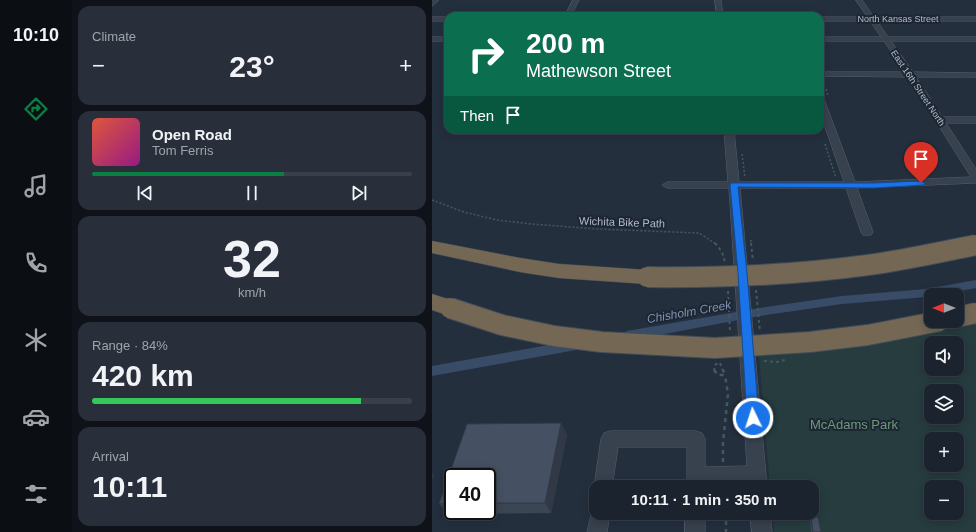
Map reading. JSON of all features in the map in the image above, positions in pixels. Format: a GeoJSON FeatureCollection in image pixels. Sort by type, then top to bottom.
{"type":"FeatureCollection","features":[{"type":"Feature","properties":{"kind":"highway"},"geometry":{"type":"LineString","coordinates":[[432,247],[520,265],[559,271],[647,277],[711,278],[809,272],[855,267],[976,245]]}},
{"type":"Feature","properties":{"kind":"highway"},"geometry":{"type":"LineString","coordinates":[[441,305],[502,325],[554,336],[617,344],[715,348],[810,342],[868,335],[924,324]]}},
{"type":"Feature","properties":{"kind":"highway"},"geometry":{"type":"LineString","coordinates":[[964,316],[976,313]]}},
{"type":"Feature","properties":{"kind":"street"},"geometry":{"type":"LineString","coordinates":[[432,4],[436,0]]}},
{"type":"Feature","properties":{"kind":"street"},"geometry":{"type":"LineString","coordinates":[[570,12],[576,0]]}},
{"type":"Feature","properties":{"kind":"street"},"geometry":{"type":"LineString","coordinates":[[718,0],[720,12]]}},
{"type":"Feature","properties":{"kind":"street","name":"East 16th Street North"},"geometry":{"type":"LineString","coordinates":[[859,0],[910,74],[976,176]]}},
{"type":"Feature","properties":{"kind":"street"},"geometry":{"type":"LineString","coordinates":[[432,19],[444,19]]}},
{"type":"Feature","properties":{"kind":"street","name":"North Kansas Street"},"geometry":{"type":"LineString","coordinates":[[824,19],[976,20]]}},
{"type":"Feature","properties":{"kind":"street"},"geometry":{"type":"LineString","coordinates":[[824,21],[833,36]]}},
{"type":"Feature","properties":{"kind":"street"},"geometry":{"type":"LineString","coordinates":[[432,39],[444,39]]}},
{"type":"Feature","properties":{"kind":"street"},"geometry":{"type":"LineString","coordinates":[[824,39],[976,39]]}},
{"type":"Feature","properties":{"kind":"street"},"geometry":{"type":"LineString","coordinates":[[824,74],[976,74]]}},
{"type":"Feature","properties":{"kind":"street"},"geometry":{"type":"LineString","coordinates":[[824,110],[866,232]]}},
{"type":"Feature","properties":{"kind":"street"},"geometry":{"type":"LineString","coordinates":[[940,120],[976,120]]}},
{"type":"Feature","properties":{"kind":"street"},"geometry":{"type":"LineString","coordinates":[[730,134],[740,185],[750,290],[748,352],[758,480]]}},
{"type":"Feature","properties":{"kind":"street"},"geometry":{"type":"LineString","coordinates":[[667,186],[850,185],[976,180]]}},
{"type":"Feature","properties":{"kind":"street"},"geometry":{"type":"LineString","coordinates":[[604,480],[610,439],[696,439],[696,480]]}},
{"type":"Feature","properties":{"kind":"street"},"geometry":{"type":"LineString","coordinates":[[701,480],[724,475],[752,480]]}},
{"type":"Feature","properties":{"kind":"street"},"geometry":{"type":"LineString","coordinates":[[597,532],[599,520]]}},
{"type":"Feature","properties":{"kind":"street"},"geometry":{"type":"LineString","coordinates":[[695,520],[695,532]]}},
{"type":"Feature","properties":{"kind":"street"},"geometry":{"type":"LineString","coordinates":[[761,520],[762,532]]}},
{"type":"Feature","properties":{"kind":"path"},"geometry":{"type":"LineString","coordinates":[[825,144],[836,180]]}},
{"type":"Feature","properties":{"kind":"path"},"geometry":{"type":"LineString","coordinates":[[740,185],[742,151]]}},
{"type":"Feature","properties":{"kind":"path","name":"Wichita Bike Path"},"geometry":{"type":"LineString","coordinates":[[432,200],[451,209],[503,221],[543,226],[698,233],[709,238],[718,245],[724,256],[726,268]]}},
{"type":"Feature","properties":{"kind":"path"},"geometry":{"type":"LineString","coordinates":[[750,235],[753,265]]}},
{"type":"Feature","properties":{"kind":"path"},"geometry":{"type":"LineString","coordinates":[[728,286],[730,337]]}},
{"type":"Feature","properties":{"kind":"path"},"geometry":{"type":"LineString","coordinates":[[750,290],[760,336]]}},
{"type":"Feature","properties":{"kind":"path"},"geometry":{"type":"LineString","coordinates":[[724,361],[715,365],[714,371],[718,375],[725,375]]}},
{"type":"Feature","properties":{"kind":"path"},"geometry":{"type":"LineString","coordinates":[[720,363],[725,375],[728,394],[722,442],[724,475]]}},
{"type":"Feature","properties":{"kind":"path"},"geometry":{"type":"LineString","coordinates":[[726,520],[726,532]]}},
{"type":"Feature","properties":{"kind":"green space","name":"McAdams Park"},"geometry":{"type":"Polygon","coordinates":[[[976,323],[976,532],[774,532],[773,520],[819,520],[819,480],[769,480],[759,356],[861,346],[951,328],[964,328],[964,325],[976,323]]]}},
{"type":"Feature","properties":{"kind":"building"},"geometry":{"type":"Polygon","coordinates":[[[561,423],[545,503],[496,503],[496,468],[452,468],[467,424],[561,423]]]}},
{"type":"Feature","properties":{"kind":"building"},"geometry":{"type":"Polygon","coordinates":[[[444,490],[444,504],[439,504],[444,490]]]}},
{"type":"Feature","properties":{"kind":"building"},"geometry":{"type":"Polygon","coordinates":[[[811,520],[819,520],[821,532],[813,532],[811,520]]]}},
{"type":"Feature","properties":{"kind":"waterway","name":"Chisholm Creek"},"geometry":{"type":"LineString","coordinates":[[627,336],[766,311],[842,300],[926,293],[976,284]]}},
{"type":"Feature","properties":{"kind":"waterway","name":"Chisholm Creek"},"geometry":{"type":"LineString","coordinates":[[432,371],[576,345]]}},
{"type":"Feature","properties":{"kind":"route"},"geometry":{"type":"LineString","coordinates":[[753,418],[734,185],[874,185],[921,183]]}}]}
